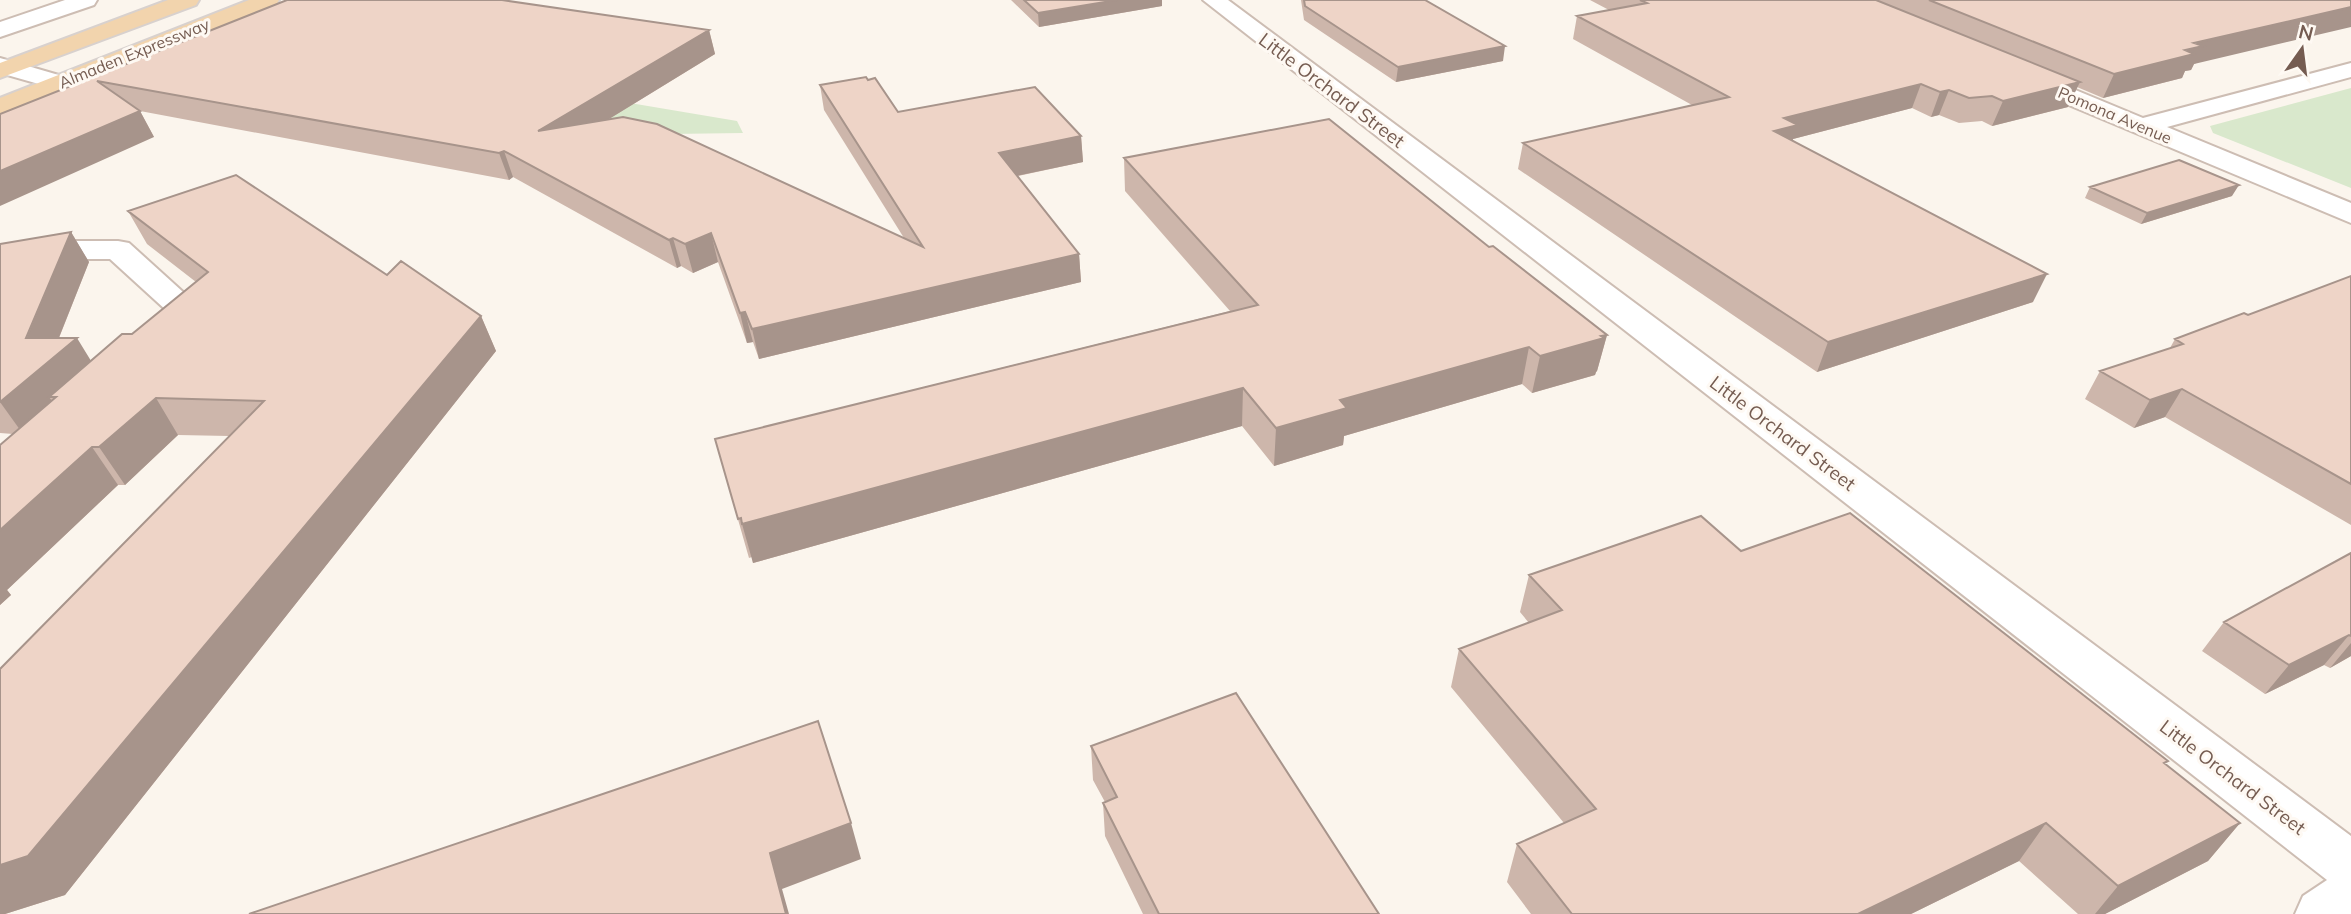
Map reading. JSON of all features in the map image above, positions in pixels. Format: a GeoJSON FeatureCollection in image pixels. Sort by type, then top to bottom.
{"type":"FeatureCollection","features":[{"type":"Feature","properties":{"kind":"main road","name":"Almaden Expressway"},"geometry":{"type":"LineString","coordinates":[[3,72],[188,0]]}},
{"type":"Feature","properties":{"kind":"main road","name":"Almaden Expressway"},"geometry":{"type":"LineString","coordinates":[[0,107],[268,0]]}},
{"type":"Feature","properties":{"kind":"street"},"geometry":{"type":"LineString","coordinates":[[0,30],[86,0]]}},
{"type":"Feature","properties":{"kind":"street","name":"Little Orchard Street"},"geometry":{"type":"LineString","coordinates":[[1214,0],[2351,867]]}},
{"type":"Feature","properties":{"kind":"street","name":"Pomona Avenue"},"geometry":{"type":"LineString","coordinates":[[2004,68],[2351,214]]}},
{"type":"Feature","properties":{"kind":"street"},"geometry":{"type":"LineString","coordinates":[[2142,126],[2351,70]]}},
{"type":"Feature","properties":{"kind":"street"},"geometry":{"type":"LineString","coordinates":[[3,72],[60,83]]}},
{"type":"Feature","properties":{"kind":"street"},"geometry":{"type":"LineString","coordinates":[[0,263],[69,250],[118,250],[187,311],[139,354]]}},
{"type":"Feature","properties":{"kind":"street"},"geometry":{"type":"LineString","coordinates":[[2323,914],[2351,894]]}},
{"type":"Feature","properties":{"kind":"green space"},"geometry":{"type":"Polygon","coordinates":[[[523,85],[737,121],[743,133],[671,134],[607,124],[523,85]]]}},
{"type":"Feature","properties":{"kind":"green space"},"geometry":{"type":"Polygon","coordinates":[[[2351,88],[2351,188],[2213,133],[2210,126],[2351,88]]]}},
{"type":"Feature","properties":{"kind":"building"},"geometry":{"type":"Polygon","coordinates":[[[287,0],[502,0],[709,30],[538,131],[623,117],[657,124],[923,247],[820,85],[866,77],[868,80],[875,78],[898,112],[1035,87],[1081,136],[999,153],[1079,254],[752,329],[745,312],[740,313],[711,233],[685,244],[673,238],[669,240],[504,151],[499,153],[97,81],[140,111],[0,171],[0,114],[287,0]]]}},
{"type":"Feature","properties":{"kind":"building"},"geometry":{"type":"Polygon","coordinates":[[[1024,0],[1117,0],[1038,13],[1024,0]]]}},
{"type":"Feature","properties":{"kind":"building"},"geometry":{"type":"Polygon","coordinates":[[[1304,0],[1425,0],[1505,46],[1398,67],[1305,6],[1304,0]]]}},
{"type":"Feature","properties":{"kind":"building"},"geometry":{"type":"Polygon","coordinates":[[[1640,0],[1876,0],[2080,82],[2003,101],[1992,96],[1969,98],[1949,90],[1940,92],[1921,84],[1784,118],[1798,125],[1774,131],[2047,274],[1828,342],[1523,143],[1729,97],[1577,16],[1647,3],[1640,0]]]}},
{"type":"Feature","properties":{"kind":"building"},"geometry":{"type":"Polygon","coordinates":[[[1929,0],[2351,0],[2351,7],[2194,43],[2203,46],[2185,50],[2194,54],[2114,74],[1929,0]]]}},
{"type":"Feature","properties":{"kind":"building"},"geometry":{"type":"Polygon","coordinates":[[[1329,119],[1489,247],[1493,246],[1607,335],[1540,356],[1529,347],[1340,400],[1347,408],[1276,428],[1243,388],[742,524],[741,518],[738,519],[715,439],[1258,305],[1124,158],[1329,119]]]}},
{"type":"Feature","properties":{"kind":"building"},"geometry":{"type":"Polygon","coordinates":[[[2179,160],[2239,185],[2147,213],[2090,187],[2179,160]]]}},
{"type":"Feature","properties":{"kind":"building"},"geometry":{"type":"Polygon","coordinates":[[[236,175],[387,275],[401,261],[481,316],[28,856],[0,865],[0,669],[264,401],[156,398],[99,447],[92,447],[0,530],[0,445],[56,397],[49,397],[122,334],[132,334],[208,272],[128,211],[236,175]]]}},
{"type":"Feature","properties":{"kind":"building"},"geometry":{"type":"Polygon","coordinates":[[[71,232],[26,338],[77,338],[0,402],[0,244],[71,232]]]}},
{"type":"Feature","properties":{"kind":"building"},"geometry":{"type":"Polygon","coordinates":[[[2351,276],[2351,484],[2182,389],[2150,400],[2100,371],[2183,344],[2175,339],[2351,276]]]}},
{"type":"Feature","properties":{"kind":"building"},"geometry":{"type":"Polygon","coordinates":[[[1850,513],[2168,761],[2164,763],[2240,823],[2118,886],[2046,823],[1858,914],[1572,914],[1517,844],[1596,809],[1459,649],[1562,610],[1529,575],[1701,516],[1741,551],[1850,513]]]}},
{"type":"Feature","properties":{"kind":"building"},"geometry":{"type":"Polygon","coordinates":[[[2351,553],[2351,636],[2289,665],[2224,622],[2351,553]]]}},
{"type":"Feature","properties":{"kind":"building"},"geometry":{"type":"Polygon","coordinates":[[[1236,693],[1379,914],[1159,914],[1103,803],[1117,797],[1091,746],[1236,693]]]}},
{"type":"Feature","properties":{"kind":"building"},"geometry":{"type":"Polygon","coordinates":[[[818,721],[851,823],[770,853],[786,914],[249,914],[818,721]]]}}]}
